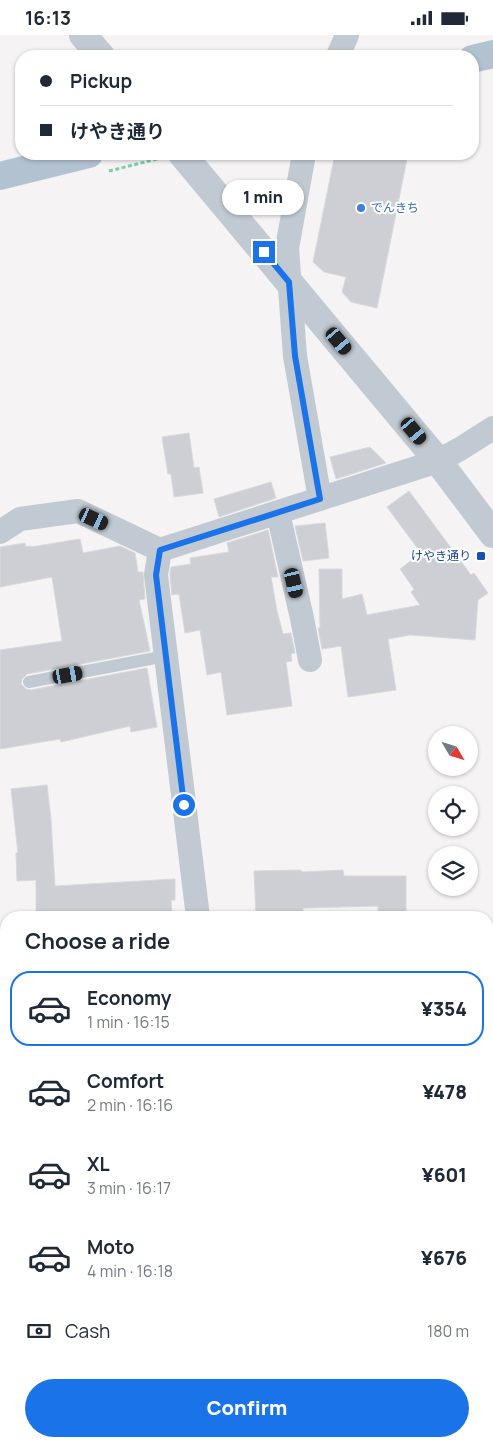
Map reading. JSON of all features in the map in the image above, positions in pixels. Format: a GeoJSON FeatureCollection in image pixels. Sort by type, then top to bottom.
{"type":"FeatureCollection","features":[{"type":"Feature","properties":{"kind":"main road"},"geometry":{"type":"LineString","coordinates":[[479,57],[493,54]]}},
{"type":"Feature","properties":{"kind":"main road"},"geometry":{"type":"LineString","coordinates":[[0,176],[65,160]]}},
{"type":"Feature","properties":{"kind":"street"},"geometry":{"type":"LineString","coordinates":[[83,35],[96,50]]}},
{"type":"Feature","properties":{"kind":"street"},"geometry":{"type":"LineString","coordinates":[[341,50],[347,35]]}},
{"type":"Feature","properties":{"kind":"street"},"geometry":{"type":"LineString","coordinates":[[187,160],[438,461],[493,533]]}},
{"type":"Feature","properties":{"kind":"street"},"geometry":{"type":"LineString","coordinates":[[303,160],[287,248],[295,356],[320,499]]}},
{"type":"Feature","properties":{"kind":"street"},"geometry":{"type":"LineString","coordinates":[[0,533],[20,519],[78,511],[160,550],[438,461],[493,428]]}},
{"type":"Feature","properties":{"kind":"street"},"geometry":{"type":"LineString","coordinates":[[278,513],[310,660]]}},
{"type":"Feature","properties":{"kind":"street"},"geometry":{"type":"LineString","coordinates":[[160,550],[156,575],[197,911]]}},
{"type":"Feature","properties":{"kind":"lane"},"geometry":{"type":"LineString","coordinates":[[29,682],[166,656]]}},
{"type":"Feature","properties":{"kind":"building","name":"でんきち"},"geometry":{"type":"Polygon","coordinates":[[[334,160],[407,160],[377,308],[351,302],[342,292],[346,277],[324,272],[313,262],[334,160]]]}},
{"type":"Feature","properties":{"kind":"building"},"geometry":{"type":"Polygon","coordinates":[[[189,433],[194,468],[199,467],[203,493],[174,497],[171,474],[168,474],[162,437],[189,433]]]}},
{"type":"Feature","properties":{"kind":"building"},"geometry":{"type":"Polygon","coordinates":[[[370,447],[386,463],[336,479],[330,457],[370,447]]]}},
{"type":"Feature","properties":{"kind":"building"},"geometry":{"type":"Polygon","coordinates":[[[271,482],[276,498],[219,517],[214,499],[271,482]]]}},
{"type":"Feature","properties":{"kind":"building"},"geometry":{"type":"Polygon","coordinates":[[[409,491],[471,575],[474,573],[488,593],[478,600],[475,640],[410,635],[388,639],[396,690],[348,697],[341,646],[322,649],[318,628],[320,628],[319,569],[342,569],[342,599],[362,594],[367,615],[420,605],[411,592],[414,589],[400,569],[421,553],[387,507],[409,491]]]}},
{"type":"Feature","properties":{"kind":"building"},"geometry":{"type":"Polygon","coordinates":[[[325,523],[329,558],[303,561],[295,526],[325,523]]]}},
{"type":"Feature","properties":{"kind":"building"},"geometry":{"type":"Polygon","coordinates":[[[268,530],[278,577],[271,577],[277,611],[283,634],[291,633],[295,653],[291,654],[292,661],[286,662],[292,706],[227,715],[221,672],[207,675],[200,630],[185,633],[179,594],[172,595],[171,567],[191,564],[190,558],[229,552],[227,543],[268,530]]]}},
{"type":"Feature","properties":{"kind":"building"},"geometry":{"type":"Polygon","coordinates":[[[80,539],[83,553],[120,546],[135,553],[138,572],[143,572],[145,599],[139,600],[150,651],[27,674],[22,679],[21,684],[26,689],[31,690],[147,668],[157,727],[131,732],[130,726],[61,742],[60,739],[0,749],[0,650],[62,641],[52,577],[0,587],[0,547],[25,543],[26,547],[31,547],[80,539]]]}},
{"type":"Feature","properties":{"kind":"building"},"geometry":{"type":"Polygon","coordinates":[[[47,785],[55,886],[175,879],[175,900],[171,900],[172,911],[36,911],[36,880],[17,881],[16,853],[18,853],[11,789],[47,785]]]}},
{"type":"Feature","properties":{"kind":"building"},"geometry":{"type":"Polygon","coordinates":[[[301,870],[302,872],[343,870],[344,876],[406,876],[406,911],[378,911],[378,906],[303,908],[303,911],[256,911],[254,871],[301,870]]]}},
{"type":"Feature","properties":{"kind":"place","name":"でんきち"},"geometry":{"type":"Point","coordinates":[361,208]}},
{"type":"Feature","properties":{"kind":"place","name":"けやき通り"},"geometry":{"type":"Point","coordinates":[481,556]}},
{"type":"Feature","properties":{"kind":"route"},"geometry":{"type":"LineString","coordinates":[[184,805],[156,575],[160,550],[320,499],[295,356],[289,282],[264,252]]}}]}
